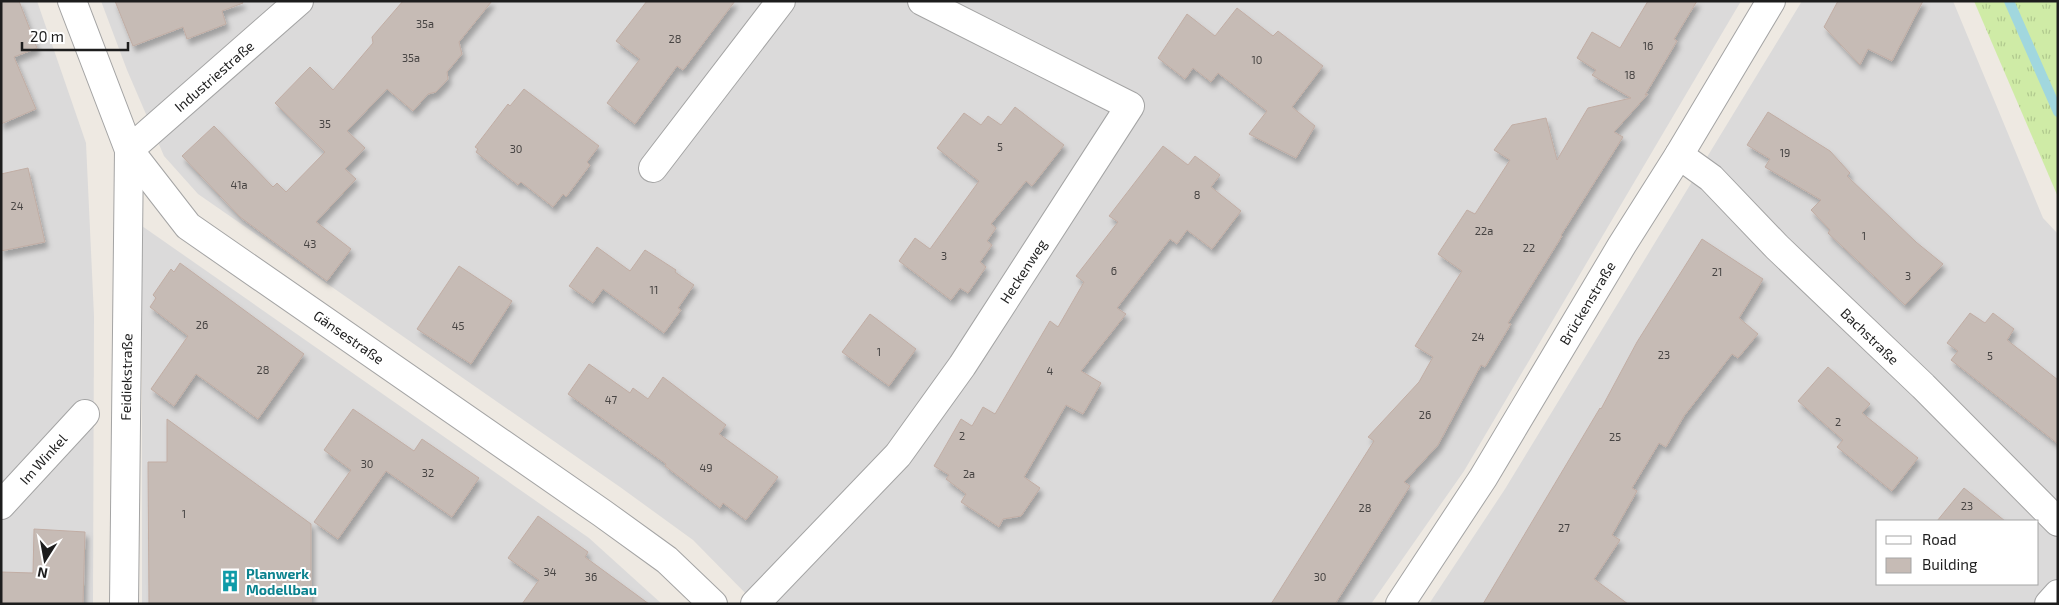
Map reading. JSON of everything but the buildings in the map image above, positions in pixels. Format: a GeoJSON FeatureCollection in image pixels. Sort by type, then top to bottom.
{"type":"FeatureCollection","features":[{"type":"Feature","properties":{"kind":"street","name":"Gänsestraße"},"geometry":{"type":"LineString","coordinates":[[72,1],[129,150],[188,226],[602,513],[667,560],[713,604]]}},
{"type":"Feature","properties":{"kind":"street","name":"Industriestraße"},"geometry":{"type":"LineString","coordinates":[[129,150],[299,1]]}},
{"type":"Feature","properties":{"kind":"street"},"geometry":{"type":"LineString","coordinates":[[653,168],[781,1]]}},
{"type":"Feature","properties":{"kind":"street","name":"Heckenweg"},"geometry":{"type":"LineString","coordinates":[[755,604],[898,455],[962,366],[1130,106],[922,1]]}},
{"type":"Feature","properties":{"kind":"street","name":"Brückenstraße"},"geometry":{"type":"LineString","coordinates":[[1400,604],[1483,478],[1622,244],[1679,155],[1772,1]]}},
{"type":"Feature","properties":{"kind":"street","name":"Feidiekstraße"},"geometry":{"type":"LineString","coordinates":[[124,604],[129,150]]}},
{"type":"Feature","properties":{"kind":"street","name":"Bachstraße"},"geometry":{"type":"LineString","coordinates":[[1679,155],[1711,178],[1777,247],[1923,386],[2058,522]]}},
{"type":"Feature","properties":{"kind":"street","name":"Im Winkel"},"geometry":{"type":"LineString","coordinates":[[1,505],[85,414]]}},
{"type":"Feature","properties":{"kind":"street"},"geometry":{"type":"LineString","coordinates":[[2049,604],[2058,594]]}},
{"type":"Feature","properties":{"kind":"shaded area"},"geometry":{"type":"Polygon","coordinates":[[[1,1],[37,1],[86,143],[94,316],[93,604],[1,604],[1,1]]]}},
{"type":"Feature","properties":{"kind":"shaded area"},"geometry":{"type":"Polygon","coordinates":[[[101,1],[1741,1],[1464,471],[1371,604],[756,604],[693,540],[620,487],[198,194],[164,156],[127,70],[101,1]]]}},
{"type":"Feature","properties":{"kind":"shaded area"},"geometry":{"type":"Polygon","coordinates":[[[1802,1],[1953,1],[2043,218],[2058,234],[2058,604],[1429,604],[1505,489],[1802,1]]]}},
{"type":"Feature","properties":{"kind":"shaded area"},"geometry":{"type":"Polygon","coordinates":[[[142,226],[589,538],[662,604],[142,604],[142,226]]]}},
{"type":"Feature","properties":{"kind":"green space"},"geometry":{"type":"Polygon","coordinates":[[[1974,1],[2058,1],[2058,197],[1974,1]]]}},
{"type":"Feature","properties":{"kind":"waterway"},"geometry":{"type":"LineString","coordinates":[[2009,1],[2058,112]]}},
{"type":"Feature","properties":{"kind":"place","name":"Planwerk Modellbau"},"geometry":{"type":"Point","coordinates":[230,581]}}]}
